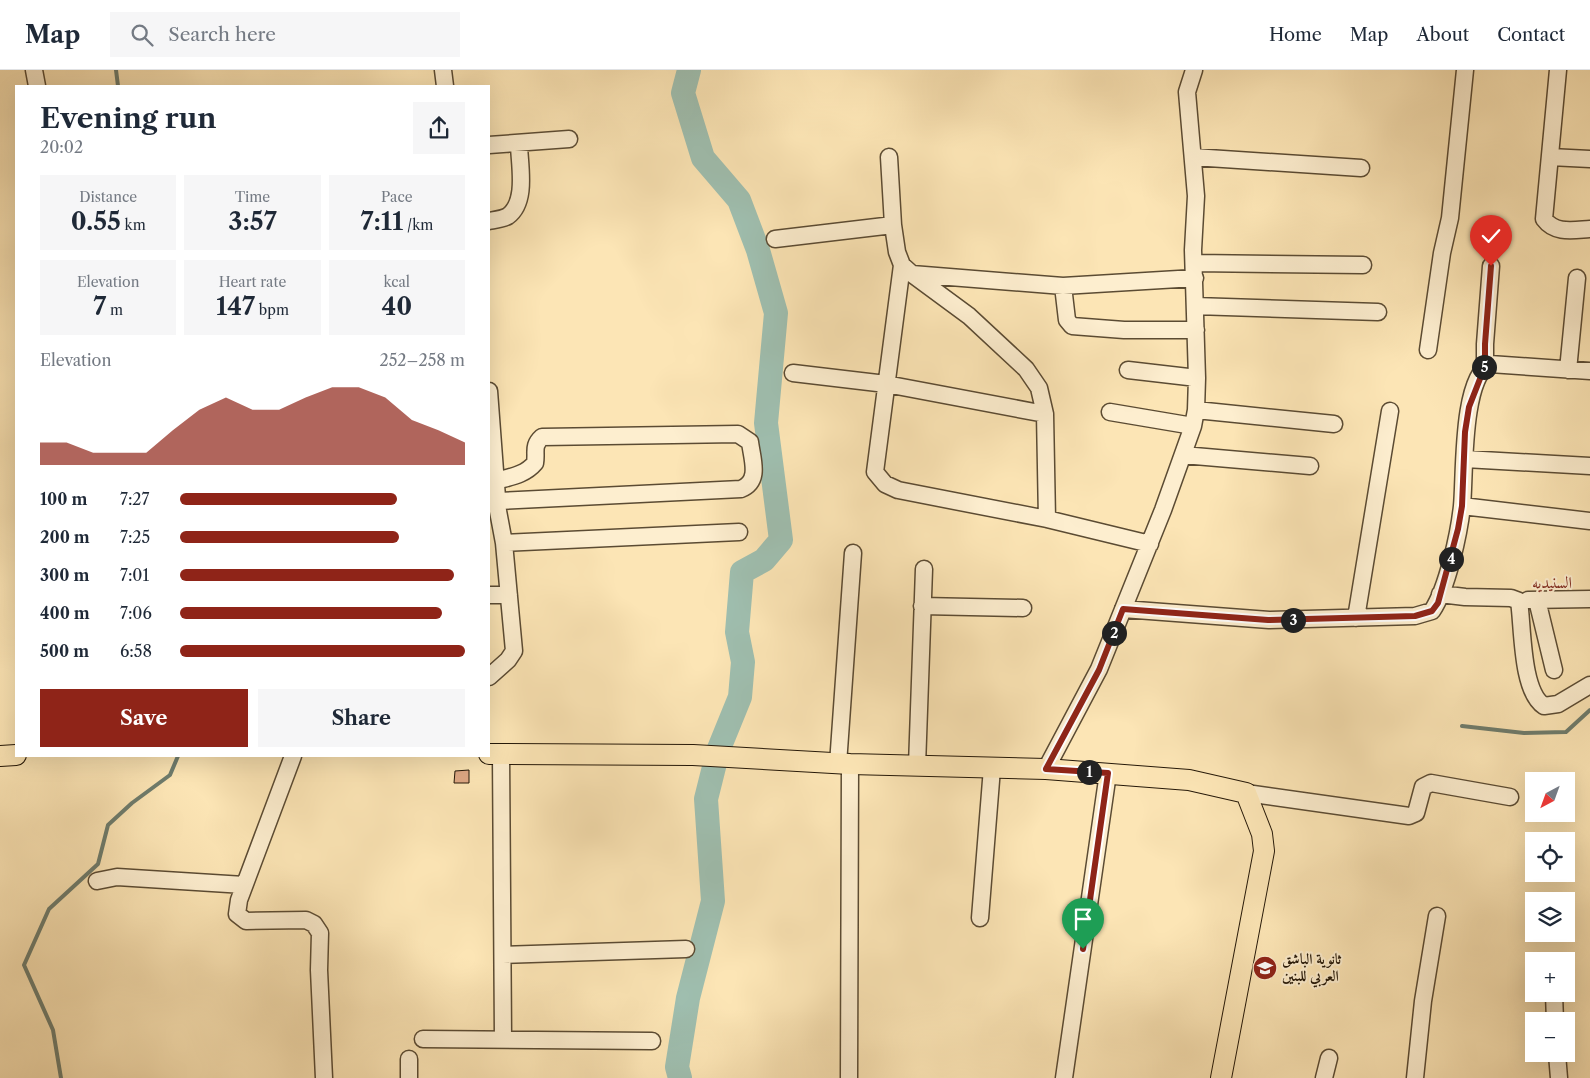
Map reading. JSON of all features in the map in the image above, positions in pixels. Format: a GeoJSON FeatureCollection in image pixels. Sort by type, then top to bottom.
{"type":"FeatureCollection","features":[{"type":"Feature","properties":{"kind":"main road"},"geometry":{"type":"LineString","coordinates":[[495,754],[693,755],[749,760],[844,764],[1046,769],[1189,780],[1246,792],[1262,834],[1264,851],[1222,1078]]}},
{"type":"Feature","properties":{"kind":"main road"},"geometry":{"type":"LineString","coordinates":[[0,756],[15,755]]}},
{"type":"Feature","properties":{"kind":"street"},"geometry":{"type":"LineString","coordinates":[[34,70],[37,85]]}},
{"type":"Feature","properties":{"kind":"street"},"geometry":{"type":"LineString","coordinates":[[443,70],[445,85]]}},
{"type":"Feature","properties":{"kind":"street"},"geometry":{"type":"LineString","coordinates":[[1046,769],[1099,670],[1150,544],[1183,455],[1194,418],[1197,378],[1193,250],[1196,196],[1188,92],[1194,70]]}},
{"type":"Feature","properties":{"kind":"street"},"geometry":{"type":"LineString","coordinates":[[1428,350],[1442,253],[1450,218],[1465,70]]}},
{"type":"Feature","properties":{"kind":"street"},"geometry":{"type":"LineString","coordinates":[[1558,70],[1544,219],[1555,230],[1590,229]]}},
{"type":"Feature","properties":{"kind":"street"},"geometry":{"type":"LineString","coordinates":[[490,145],[569,139]]}},
{"type":"Feature","properties":{"kind":"street"},"geometry":{"type":"LineString","coordinates":[[490,222],[507,217],[515,208],[520,196],[519,143]]}},
{"type":"Feature","properties":{"kind":"street"},"geometry":{"type":"LineString","coordinates":[[1550,156],[1590,158]]}},
{"type":"Feature","properties":{"kind":"street"},"geometry":{"type":"LineString","coordinates":[[889,157],[897,252],[907,270],[969,316],[1026,369],[1039,388],[1045,414],[1048,519]]}},
{"type":"Feature","properties":{"kind":"street"},"geometry":{"type":"LineString","coordinates":[[1193,157],[1361,168]]}},
{"type":"Feature","properties":{"kind":"street"},"geometry":{"type":"LineString","coordinates":[[775,238],[894,225]]}},
{"type":"Feature","properties":{"kind":"street"},"geometry":{"type":"LineString","coordinates":[[907,270],[1063,286],[1195,271],[1363,264]]}},
{"type":"Feature","properties":{"kind":"street"},"geometry":{"type":"LineString","coordinates":[[1123,609],[1268,620],[1356,618],[1425,614],[1432,611],[1440,594],[1458,529],[1462,506],[1465,432],[1469,407],[1485,366],[1491,266]]}},
{"type":"Feature","properties":{"kind":"street"},"geometry":{"type":"LineString","coordinates":[[907,270],[886,384],[875,472],[885,484],[898,490],[1048,519],[1150,544]]}},
{"type":"Feature","properties":{"kind":"street"},"geometry":{"type":"LineString","coordinates":[[1568,370],[1577,278]]}},
{"type":"Feature","properties":{"kind":"street"},"geometry":{"type":"LineString","coordinates":[[1063,286],[1067,320],[1072,326],[1124,330],[1196,330]]}},
{"type":"Feature","properties":{"kind":"street"},"geometry":{"type":"LineString","coordinates":[[1195,306],[1378,312]]}},
{"type":"Feature","properties":{"kind":"street"},"geometry":{"type":"LineString","coordinates":[[1485,366],[1504,364],[1590,371]]}},
{"type":"Feature","properties":{"kind":"street"},"geometry":{"type":"LineString","coordinates":[[1128,370],[1197,378]]}},
{"type":"Feature","properties":{"kind":"street"},"geometry":{"type":"LineString","coordinates":[[793,373],[886,384],[1045,414]]}},
{"type":"Feature","properties":{"kind":"street"},"geometry":{"type":"LineString","coordinates":[[490,404],[496,481],[495,508],[504,543],[514,651],[508,660],[490,676]]}},
{"type":"Feature","properties":{"kind":"street"},"geometry":{"type":"LineString","coordinates":[[1356,618],[1390,411]]}},
{"type":"Feature","properties":{"kind":"street"},"geometry":{"type":"LineString","coordinates":[[1110,412],[1334,424]]}},
{"type":"Feature","properties":{"kind":"street"},"geometry":{"type":"LineString","coordinates":[[495,508],[741,489],[748,486],[752,481],[754,473],[750,442],[738,434],[542,437],[534,448],[535,464],[530,469],[521,474],[496,481]]}},
{"type":"Feature","properties":{"kind":"street"},"geometry":{"type":"LineString","coordinates":[[1183,455],[1310,466]]}},
{"type":"Feature","properties":{"kind":"street"},"geometry":{"type":"LineString","coordinates":[[1465,459],[1590,466]]}},
{"type":"Feature","properties":{"kind":"street"},"geometry":{"type":"LineString","coordinates":[[1462,506],[1590,521]]}},
{"type":"Feature","properties":{"kind":"street"},"geometry":{"type":"LineString","coordinates":[[504,543],[739,532]]}},
{"type":"Feature","properties":{"kind":"street"},"geometry":{"type":"LineString","coordinates":[[849,1078],[844,764],[854,553]]}},
{"type":"Feature","properties":{"kind":"street"},"geometry":{"type":"LineString","coordinates":[[917,766],[924,568]]}},
{"type":"Feature","properties":{"kind":"street"},"geometry":{"type":"LineString","coordinates":[[1440,594],[1518,600],[1590,599]]}},
{"type":"Feature","properties":{"kind":"street"},"geometry":{"type":"LineString","coordinates":[[490,595],[509,595]]}},
{"type":"Feature","properties":{"kind":"street"},"geometry":{"type":"LineString","coordinates":[[1518,600],[1524,663],[1537,702],[1544,706],[1558,704],[1590,685]]}},
{"type":"Feature","properties":{"kind":"street"},"geometry":{"type":"LineString","coordinates":[[1537,600],[1554,670]]}},
{"type":"Feature","properties":{"kind":"street"},"geometry":{"type":"LineString","coordinates":[[922,606],[1023,608]]}},
{"type":"Feature","properties":{"kind":"street"},"geometry":{"type":"LineString","coordinates":[[495,754],[503,1040]]}},
{"type":"Feature","properties":{"kind":"street"},"geometry":{"type":"LineString","coordinates":[[293,757],[239,900],[237,914],[246,921],[306,920],[314,924],[320,933],[318,970],[324,1078]]}},
{"type":"Feature","properties":{"kind":"street"},"geometry":{"type":"LineString","coordinates":[[980,918],[992,768]]}},
{"type":"Feature","properties":{"kind":"street"},"geometry":{"type":"LineString","coordinates":[[1064,1078],[1108,773]]}},
{"type":"Feature","properties":{"kind":"street"},"geometry":{"type":"LineString","coordinates":[[1246,792],[1409,816],[1416,813],[1423,788],[1431,783],[1510,797]]}},
{"type":"Feature","properties":{"kind":"street"},"geometry":{"type":"LineString","coordinates":[[97,881],[117,877],[244,886]]}},
{"type":"Feature","properties":{"kind":"street"},"geometry":{"type":"LineString","coordinates":[[1415,1078],[1423,1000],[1437,916]]}},
{"type":"Feature","properties":{"kind":"street"},"geometry":{"type":"LineString","coordinates":[[502,955],[686,949]]}},
{"type":"Feature","properties":{"kind":"street"},"geometry":{"type":"LineString","coordinates":[[424,1039],[652,1041]]}},
{"type":"Feature","properties":{"kind":"street"},"geometry":{"type":"LineString","coordinates":[[1324,1078],[1329,1058]]}},
{"type":"Feature","properties":{"kind":"street"},"geometry":{"type":"LineString","coordinates":[[409,1059],[410,1078]]}},
{"type":"Feature","properties":{"kind":"street"},"geometry":{"type":"LineString","coordinates":[[1558,1062],[1559,1078]]}},
{"type":"Feature","properties":{"kind":"building"},"geometry":{"type":"Polygon","coordinates":[[[469,770],[469,783],[454,783],[455,771],[469,770]]]}},
{"type":"Feature","properties":{"kind":"waterway"},"geometry":{"type":"LineString","coordinates":[[116,70],[118,85]]}},
{"type":"Feature","properties":{"kind":"waterway"},"geometry":{"type":"LineString","coordinates":[[680,1078],[677,1067],[688,998],[713,901],[706,799],[718,751],[740,697],[743,662],[737,632],[742,572],[764,560],[781,540],[766,423],[776,313],[758,250],[739,200],[703,158],[683,93],[689,70]]}},
{"type":"Feature","properties":{"kind":"waterway"},"geometry":{"type":"LineString","coordinates":[[1462,726],[1524,733],[1566,732],[1590,710]]}},
{"type":"Feature","properties":{"kind":"waterway"},"geometry":{"type":"LineString","coordinates":[[61,1078],[53,1030],[24,965],[49,909],[98,864],[108,825],[132,803],[170,775],[178,757]]}},
{"type":"Feature","properties":{"kind":"place","name":"ثانوية الباشق العربي للبنين"},"geometry":{"type":"Point","coordinates":[1265,968]}},
{"type":"Feature","properties":{"kind":"district","name":"السنيديه"},"geometry":{"type":"Point","coordinates":[1552,582]}},
{"type":"Feature","properties":{"kind":"route"},"geometry":{"type":"LineString","coordinates":[[1083,949],[1108,773],[1046,769],[1099,670],[1123,609],[1268,620],[1415,616],[1432,611],[1438,603],[1447,575],[1462,506],[1465,432],[1469,407],[1481,371],[1485,366],[1491,266]]}}]}
